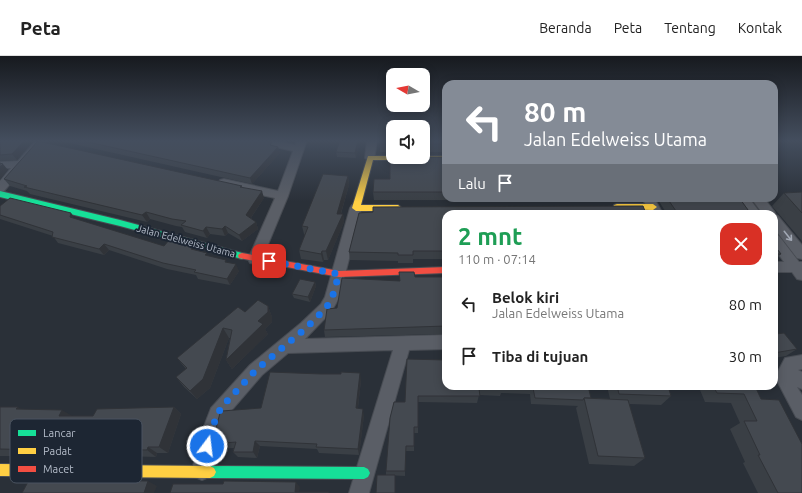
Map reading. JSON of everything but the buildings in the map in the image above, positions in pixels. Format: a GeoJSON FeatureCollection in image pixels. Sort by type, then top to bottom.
{"type":"FeatureCollection","features":[{"type":"Feature","properties":{"kind":"street"},"geometry":{"type":"LineString","coordinates":[[0,188],[24,160]]}},
{"type":"Feature","properties":{"kind":"street"},"geometry":{"type":"LineString","coordinates":[[255,259],[282,196],[295,160]]}},
{"type":"Feature","properties":{"kind":"street"},"geometry":{"type":"LineString","coordinates":[[202,470],[210,434],[217,414],[246,380],[283,346],[306,328],[326,308],[332,298],[369,160]]}},
{"type":"Feature","properties":{"kind":"street"},"geometry":{"type":"LineString","coordinates":[[0,165],[20,164]]}},
{"type":"Feature","properties":{"kind":"street"},"geometry":{"type":"LineString","coordinates":[[212,180],[282,196]]}},
{"type":"Feature","properties":{"kind":"street","name":"Jalan Edelweiss Utama"},"geometry":{"type":"LineString","coordinates":[[0,194],[120,223],[255,259],[339,274],[442,270]]}},
{"type":"Feature","properties":{"kind":"street"},"geometry":{"type":"LineString","coordinates":[[745,202],[752,210]]}},
{"type":"Feature","properties":{"kind":"street"},"geometry":{"type":"LineString","coordinates":[[760,202],[767,210]]}},
{"type":"Feature","properties":{"kind":"street"},"geometry":{"type":"LineString","coordinates":[[606,207],[653,206]]}},
{"type":"Feature","properties":{"kind":"street"},"geometry":{"type":"LineString","coordinates":[[356,208],[411,208]]}},
{"type":"Feature","properties":{"kind":"street"},"geometry":{"type":"LineString","coordinates":[[778,224],[802,254]]}},
{"type":"Feature","properties":{"kind":"street"},"geometry":{"type":"LineString","coordinates":[[778,244],[800,270]]}},
{"type":"Feature","properties":{"kind":"street"},"geometry":{"type":"LineString","coordinates":[[778,267],[800,270]]}},
{"type":"Feature","properties":{"kind":"street"},"geometry":{"type":"LineString","coordinates":[[359,493],[403,342]]}},
{"type":"Feature","properties":{"kind":"street"},"geometry":{"type":"LineString","coordinates":[[283,346],[442,342]]}},
{"type":"Feature","properties":{"kind":"street"},"geometry":{"type":"LineString","coordinates":[[802,362],[790,364],[783,377],[802,411]]}},
{"type":"Feature","properties":{"kind":"street"},"geometry":{"type":"LineString","coordinates":[[787,372],[802,381]]}},
{"type":"Feature","properties":{"kind":"street"},"geometry":{"type":"LineString","coordinates":[[142,470],[364,473]]}},
{"type":"Feature","properties":{"kind":"traffic: fast"},"geometry":{"type":"LineString","coordinates":[[0,194],[120,223],[242,256]]}},
{"type":"Feature","properties":{"kind":"traffic: fast"},"geometry":{"type":"LineString","coordinates":[[210,472],[364,473]]}},
{"type":"Feature","properties":{"kind":"traffic: slow"},"geometry":{"type":"LineString","coordinates":[[369,160],[356,208],[398,208]]}},
{"type":"Feature","properties":{"kind":"traffic: slow"},"geometry":{"type":"LineString","coordinates":[[617,207],[653,207]]}},
{"type":"Feature","properties":{"kind":"traffic: slow"},"geometry":{"type":"LineString","coordinates":[[0,470],[10,470]]}},
{"type":"Feature","properties":{"kind":"traffic: slow"},"geometry":{"type":"LineString","coordinates":[[142,471],[210,472]]}},
{"type":"Feature","properties":{"kind":"traffic: jam"},"geometry":{"type":"LineString","coordinates":[[242,256],[339,274],[442,270]]}},
{"type":"Feature","properties":{"kind":"route"},"geometry":{"type":"LineString","coordinates":[[207,446],[217,414],[227,401],[256,370],[306,328],[326,308],[332,298],[339,274],[269,261]]}}]}
